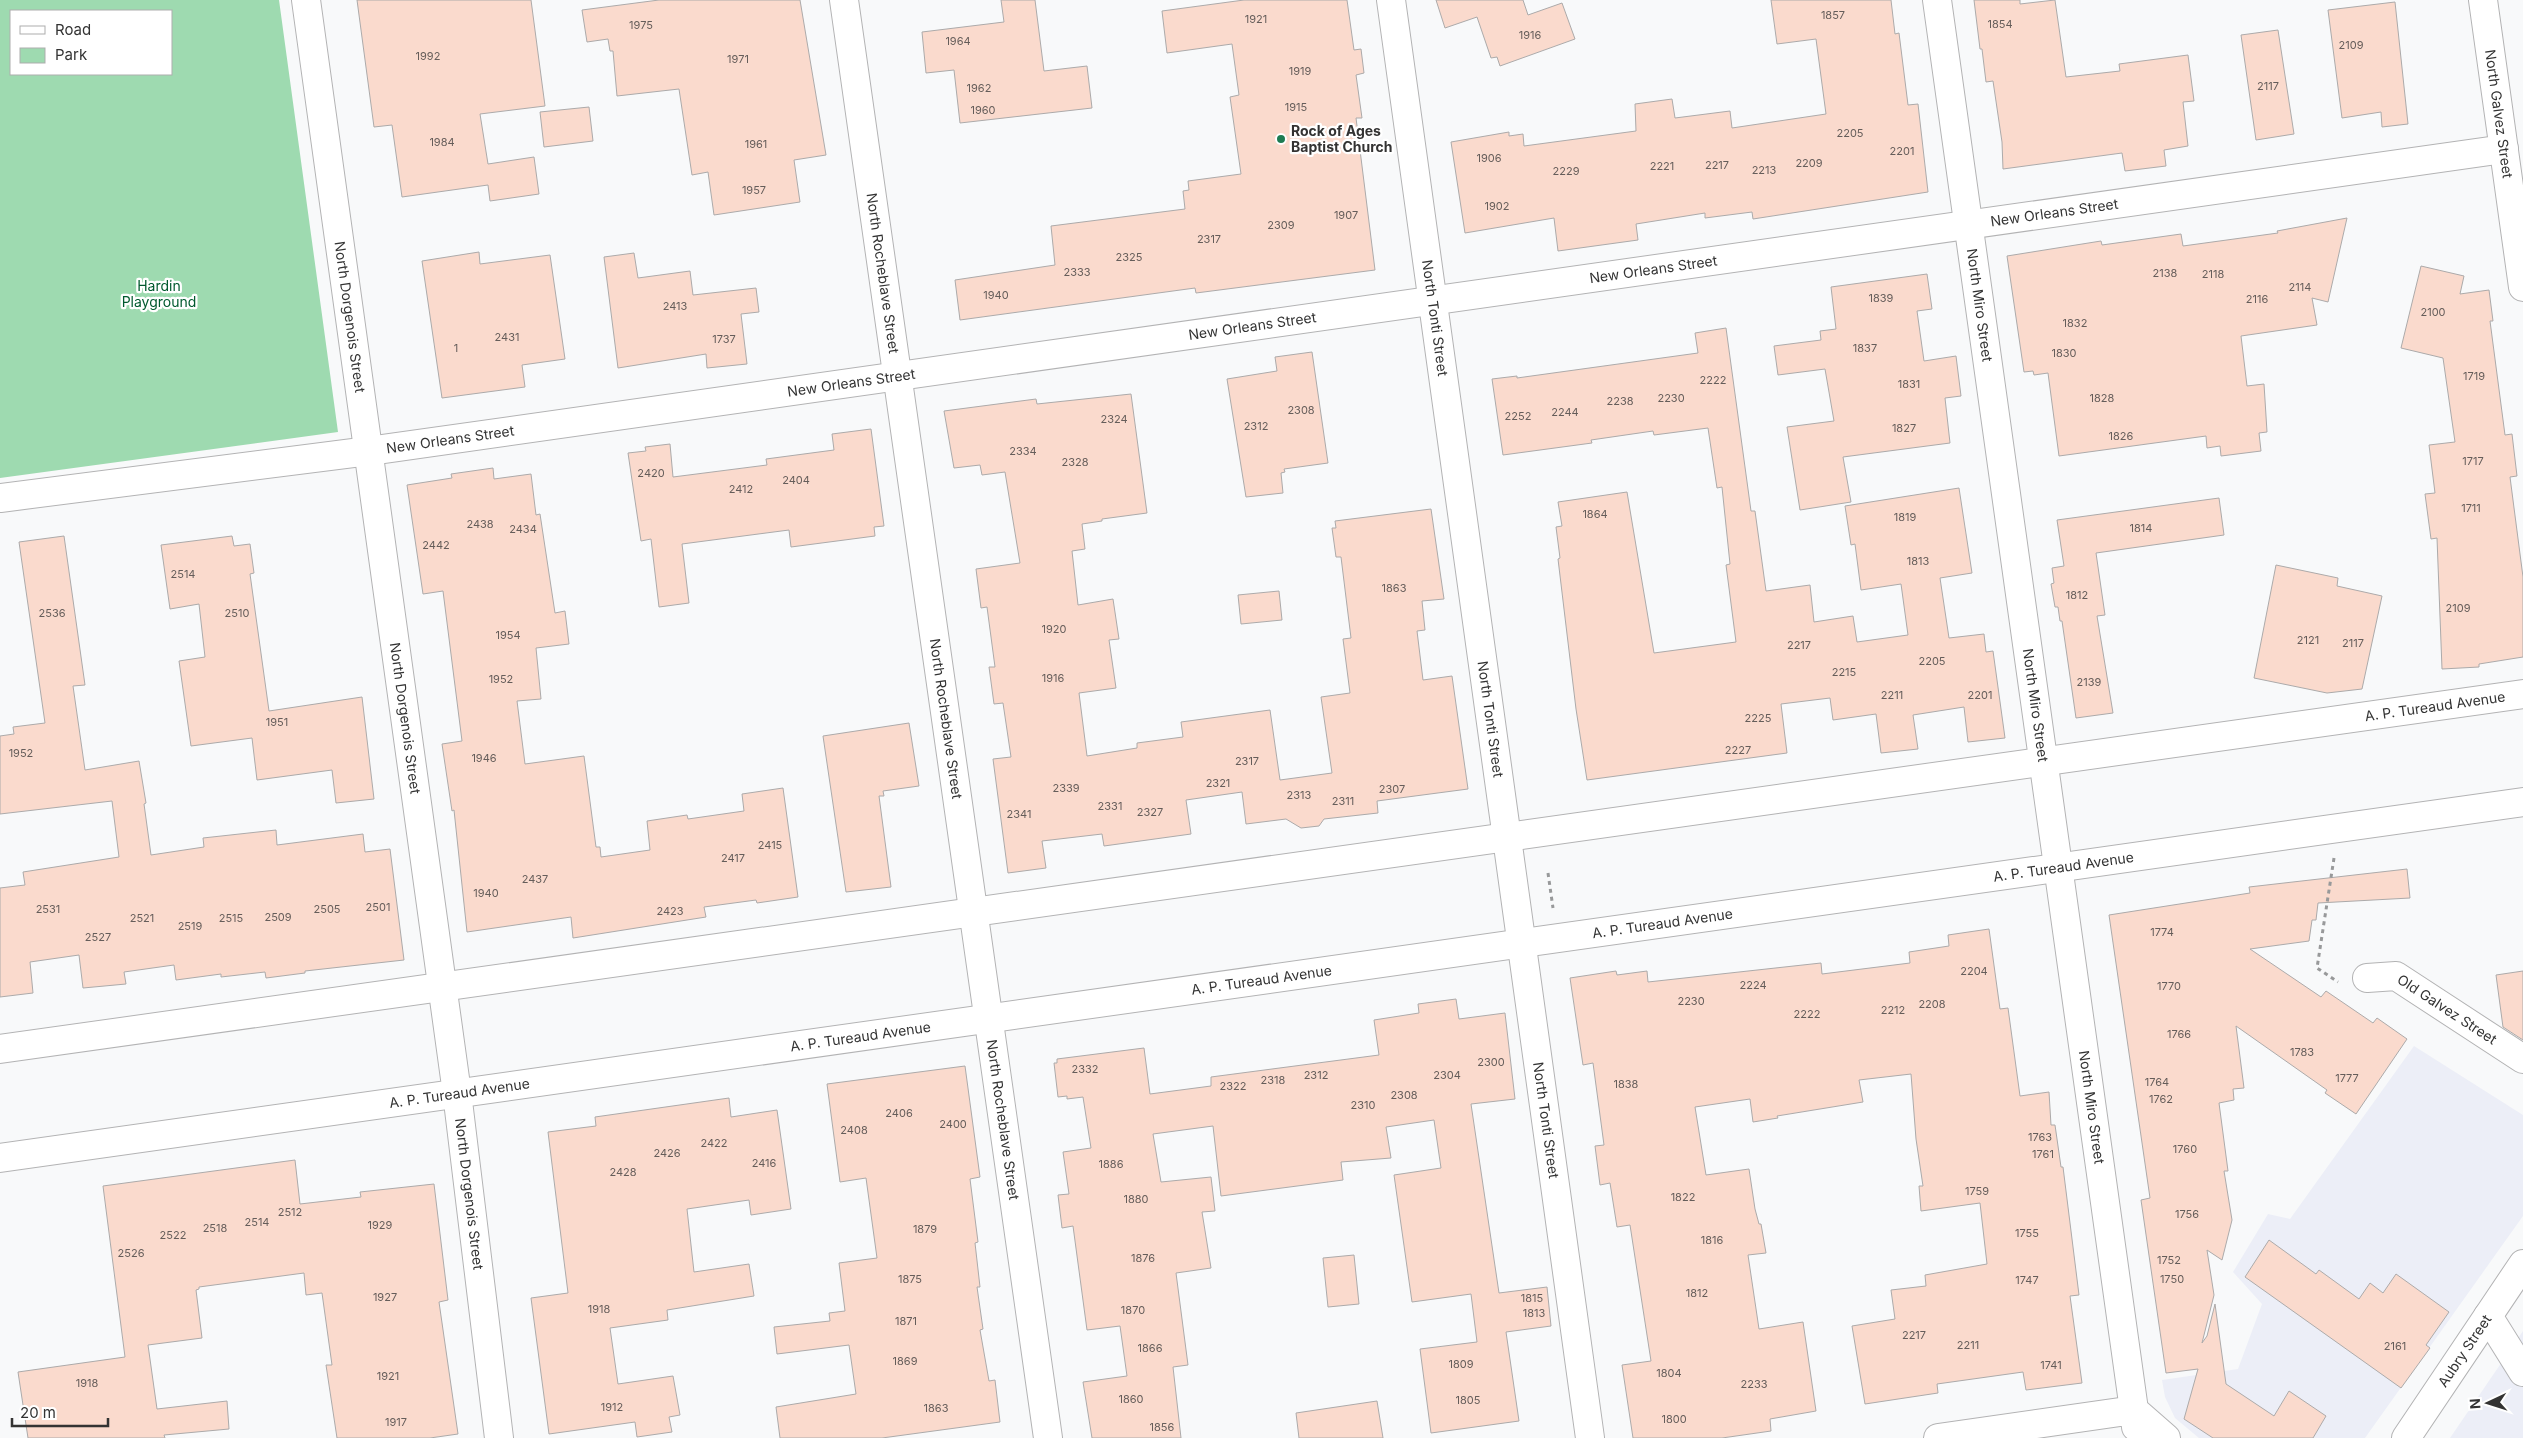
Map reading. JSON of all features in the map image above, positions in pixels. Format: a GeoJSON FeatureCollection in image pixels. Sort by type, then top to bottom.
{"type":"FeatureCollection","features":[{"type":"Feature","properties":{"kind":"street","name":"North Dorgenois Street"},"geometry":{"type":"LineString","coordinates":[[306,0],[457,1094],[499,1438]]}},
{"type":"Feature","properties":{"kind":"street","name":"North Rocheblave Street"},"geometry":{"type":"LineString","coordinates":[[844,0],[1048,1438]]}},
{"type":"Feature","properties":{"kind":"street","name":"North Tonti Street"},"geometry":{"type":"LineString","coordinates":[[1391,0],[1590,1438]]}},
{"type":"Feature","properties":{"kind":"street","name":"North Miro Street"},"geometry":{"type":"LineString","coordinates":[[1937,0],[2137,1438]]}},
{"type":"Feature","properties":{"kind":"street","name":"North Galvez Street"},"geometry":{"type":"LineString","coordinates":[[2483,0],[2523,287]]}},
{"type":"Feature","properties":{"kind":"street","name":"New Orleans Street"},"geometry":{"type":"LineString","coordinates":[[0,498],[369,451],[896,374],[1433,302],[2504,149]]}},
{"type":"Feature","properties":{"kind":"street","name":"A. P. Tureaud Avenue"},"geometry":{"type":"LineString","coordinates":[[0,1049],[2523,694]]}},
{"type":"Feature","properties":{"kind":"street","name":"A. P. Tureaud Avenue"},"geometry":{"type":"LineString","coordinates":[[0,1158],[2523,802]]}},
{"type":"Feature","properties":{"kind":"street","name":"Old Galvez Street"},"geometry":{"type":"LineString","coordinates":[[2367,978],[2396,976],[2523,1059]]}},
{"type":"Feature","properties":{"kind":"street","name":"Aubry Street"},"geometry":{"type":"LineString","coordinates":[[2406,1438],[2523,1264]]}},
{"type":"Feature","properties":{"kind":"street"},"geometry":{"type":"LineString","coordinates":[[2488,1316],[2523,1372]]}},
{"type":"Feature","properties":{"kind":"street"},"geometry":{"type":"LineString","coordinates":[[1938,1438],[2134,1410],[2166,1438]]}},
{"type":"Feature","properties":{"kind":"path"},"geometry":{"type":"LineString","coordinates":[[2338,828],[2317,968],[2341,984],[2367,978]]}},
{"type":"Feature","properties":{"kind":"path"},"geometry":{"type":"LineString","coordinates":[[1548,873],[1553,911]]}},
{"type":"Feature","properties":{"kind":"shaded area"},"geometry":{"type":"Polygon","coordinates":[[[2414,1046],[2523,1115],[2523,1216],[2365,1438],[2199,1438],[2175,1418],[2165,1397],[2162,1380],[2238,1369],[2262,1304],[2233,1272],[2268,1214],[2290,1219],[2414,1046]]]}},
{"type":"Feature","properties":{"kind":"shaded area"},"geometry":{"type":"Polygon","coordinates":[[[2523,1331],[2523,1438],[2450,1438],[2523,1331]]]}},
{"type":"Feature","properties":{"kind":"green space","name":"Hardin Playground"},"geometry":{"type":"Polygon","coordinates":[[[0,0],[279,0],[338,432],[0,478],[0,0]]]}},
{"type":"Feature","properties":{"kind":"building"},"geometry":{"type":"Polygon","coordinates":[[[357,0],[531,0],[545,106],[480,114],[488,164],[534,157],[539,194],[490,201],[488,185],[402,197],[392,125],[374,127],[357,0]]]}},
{"type":"Feature","properties":{"kind":"building"},"geometry":{"type":"Polygon","coordinates":[[[659,0],[800,0],[826,155],[794,160],[800,202],[714,215],[708,172],[692,175],[679,89],[617,96],[613,51],[610,51],[608,39],[587,42],[582,10],[659,0]]]}},
{"type":"Feature","properties":{"kind":"building"},"geometry":{"type":"Polygon","coordinates":[[[1001,0],[1035,0],[1044,71],[1087,66],[1092,108],[960,123],[954,70],[926,73],[922,32],[1004,22],[1001,0]]]}},
{"type":"Feature","properties":{"kind":"building"},"geometry":{"type":"Polygon","coordinates":[[[1244,0],[1347,0],[1354,50],[1361,49],[1364,73],[1356,75],[1362,118],[1356,118],[1375,270],[1196,293],[1195,288],[960,320],[955,280],[1055,265],[1051,226],[1185,209],[1183,191],[1189,190],[1188,181],[1241,174],[1230,97],[1239,95],[1232,44],[1167,53],[1162,11],[1244,0]]]}},
{"type":"Feature","properties":{"kind":"building"},"geometry":{"type":"Polygon","coordinates":[[[1436,0],[1523,0],[1528,15],[1562,3],[1575,39],[1500,66],[1497,57],[1491,58],[1477,17],[1445,28],[1436,0]]]}},
{"type":"Feature","properties":{"kind":"building"},"geometry":{"type":"Polygon","coordinates":[[[1771,0],[1891,0],[1895,34],[1899,33],[1908,105],[1918,104],[1928,192],[1753,219],[1752,212],[1705,218],[1705,213],[1636,224],[1638,240],[1558,251],[1554,218],[1465,233],[1451,142],[1509,132],[1509,136],[1523,134],[1524,146],[1636,131],[1635,104],[1672,99],[1675,118],[1730,111],[1732,128],[1826,114],[1816,39],[1777,44],[1771,0]]]}},
{"type":"Feature","properties":{"kind":"building"},"geometry":{"type":"Polygon","coordinates":[[[1974,0],[2020,0],[2020,4],[2055,0],[2066,77],[2120,71],[2119,64],[2188,55],[2194,101],[2183,102],[2188,146],[2164,150],[2166,166],[2125,171],[2122,153],[2003,169],[2002,142],[1993,81],[1986,82],[1974,0]]]}},
{"type":"Feature","properties":{"kind":"building"},"geometry":{"type":"Polygon","coordinates":[[[2395,2],[2408,124],[2382,127],[2381,112],[2342,118],[2328,10],[2395,2]]]}},
{"type":"Feature","properties":{"kind":"building"},"geometry":{"type":"Polygon","coordinates":[[[2278,30],[2294,134],[2256,140],[2241,35],[2278,30]]]}},
{"type":"Feature","properties":{"kind":"building"},"geometry":{"type":"Polygon","coordinates":[[[589,107],[593,141],[544,147],[540,112],[589,107]]]}},
{"type":"Feature","properties":{"kind":"building"},"geometry":{"type":"Polygon","coordinates":[[[2347,218],[2328,302],[2312,298],[2317,325],[2241,336],[2247,386],[2264,384],[2267,432],[2259,433],[2261,451],[2221,456],[2220,446],[2207,448],[2206,436],[2059,456],[2048,373],[2034,375],[2033,371],[2024,372],[2007,256],[2101,241],[2102,245],[2181,234],[2183,246],[2278,233],[2277,231],[2347,218]]]}},
{"type":"Feature","properties":{"kind":"building"},"geometry":{"type":"Polygon","coordinates":[[[479,252],[480,264],[550,255],[565,359],[522,365],[525,387],[442,398],[422,261],[479,252]]]}},
{"type":"Feature","properties":{"kind":"building"},"geometry":{"type":"Polygon","coordinates":[[[634,253],[638,278],[690,271],[693,295],[756,288],[759,312],[741,314],[747,364],[707,368],[706,354],[618,368],[604,257],[634,253]]]}},
{"type":"Feature","properties":{"kind":"building"},"geometry":{"type":"Polygon","coordinates":[[[2421,266],[2464,276],[2460,294],[2489,290],[2493,321],[2490,321],[2505,435],[2512,434],[2517,476],[2510,477],[2523,577],[2523,657],[2479,664],[2479,667],[2442,669],[2437,538],[2431,539],[2425,494],[2435,493],[2429,445],[2455,442],[2443,358],[2401,348],[2421,266]]]}},
{"type":"Feature","properties":{"kind":"building"},"geometry":{"type":"Polygon","coordinates":[[[1927,274],[1932,309],[1917,311],[1924,361],[1956,356],[1961,396],[1945,398],[1950,443],[1843,457],[1851,502],[1800,510],[1787,427],[1834,421],[1825,369],[1778,375],[1774,346],[1821,340],[1820,331],[1836,329],[1831,287],[1927,274]]]}},
{"type":"Feature","properties":{"kind":"building"},"geometry":{"type":"Polygon","coordinates":[[[1726,328],[1751,511],[1755,511],[1766,591],[1810,585],[1814,622],[1853,616],[1857,642],[1908,635],[1901,584],[1861,590],[1855,544],[1851,545],[1845,506],[1959,488],[1972,573],[1940,578],[1949,638],[1984,634],[1986,652],[1993,651],[2005,738],[1968,742],[1964,707],[1913,715],[1918,749],[1881,753],[1876,714],[1833,720],[1830,698],[1781,704],[1787,753],[1587,780],[1576,709],[1558,559],[1560,558],[1556,527],[1562,526],[1558,502],[1627,492],[1654,653],[1736,642],[1726,565],[1730,564],[1722,487],[1717,488],[1708,428],[1654,435],[1653,431],[1591,440],[1592,443],[1503,455],[1492,379],[1517,376],[1517,378],[1698,353],[1695,333],[1726,328]]]}},
{"type":"Feature","properties":{"kind":"building"},"geometry":{"type":"Polygon","coordinates":[[[1312,352],[1328,463],[1284,469],[1285,472],[1281,473],[1283,493],[1246,497],[1227,379],[1277,371],[1275,357],[1312,352]]]}},
{"type":"Feature","properties":{"kind":"building"},"geometry":{"type":"Polygon","coordinates":[[[1131,394],[1147,513],[1102,519],[1102,521],[1082,524],[1085,549],[1072,551],[1078,605],[1113,599],[1119,639],[1109,640],[1116,688],[1079,693],[1087,756],[1137,748],[1137,743],[1183,737],[1181,722],[1270,710],[1280,780],[1332,773],[1321,697],[1350,693],[1343,639],[1351,638],[1341,557],[1336,557],[1332,528],[1336,528],[1335,521],[1431,509],[1444,599],[1422,601],[1425,630],[1417,631],[1423,680],[1452,676],[1468,789],[1377,801],[1378,813],[1324,819],[1319,826],[1301,828],[1286,819],[1246,824],[1242,792],[1186,800],[1191,834],[1104,846],[1102,834],[1042,841],[1046,868],[1008,873],[993,759],[1011,757],[1003,703],[994,704],[989,667],[995,667],[987,607],[981,608],[976,569],[1020,563],[1005,472],[982,475],[980,465],[954,468],[944,411],[1036,399],[1037,404],[1131,394]]]}},
{"type":"Feature","properties":{"kind":"building"},"geometry":{"type":"Polygon","coordinates":[[[871,429],[884,526],[874,527],[875,536],[791,547],[789,530],[682,544],[689,603],[659,607],[651,539],[641,541],[628,453],[646,451],[645,447],[670,444],[673,477],[767,465],[766,459],[834,450],[832,434],[871,429]]]}},
{"type":"Feature","properties":{"kind":"building"},"geometry":{"type":"Polygon","coordinates":[[[493,468],[494,479],[531,474],[536,515],[540,514],[555,613],[565,611],[569,644],[536,648],[541,699],[517,701],[525,764],[584,756],[596,847],[600,847],[601,857],[650,850],[647,821],[687,815],[688,819],[744,811],[742,794],[783,788],[798,897],[757,903],[756,900],[704,907],[706,917],[573,938],[571,917],[467,932],[454,810],[452,811],[442,744],[462,741],[443,591],[423,594],[407,485],[452,478],[451,474],[493,468]]]}},
{"type":"Feature","properties":{"kind":"building"},"geometry":{"type":"Polygon","coordinates":[[[2219,498],[2224,535],[2096,553],[2105,615],[2097,616],[2113,713],[2076,718],[2062,621],[2060,621],[2058,607],[2055,607],[2051,584],[2054,583],[2052,568],[2064,566],[2057,520],[2219,498]]]}},
{"type":"Feature","properties":{"kind":"building"},"geometry":{"type":"Polygon","coordinates":[[[64,536],[85,685],[73,686],[85,770],[139,761],[146,803],[144,804],[151,855],[204,847],[203,838],[276,830],[277,845],[363,834],[365,852],[390,849],[404,960],[305,971],[305,973],[266,978],[265,972],[221,977],[221,974],[176,980],[174,965],[124,972],[126,984],[83,988],[79,955],[30,962],[33,993],[0,997],[0,888],[25,885],[23,872],[119,857],[112,801],[0,814],[0,736],[14,734],[13,727],[45,723],[19,542],[64,536]]]}},
{"type":"Feature","properties":{"kind":"building"},"geometry":{"type":"Polygon","coordinates":[[[232,536],[234,546],[250,544],[254,573],[250,574],[269,711],[362,697],[374,799],[336,803],[332,770],[257,780],[252,738],[191,746],[179,661],[205,657],[199,604],[170,609],[161,545],[232,536]]]}},
{"type":"Feature","properties":{"kind":"building"},"geometry":{"type":"Polygon","coordinates":[[[2276,565],[2338,578],[2337,586],[2382,596],[2362,689],[2327,693],[2254,678],[2276,565]]]}},
{"type":"Feature","properties":{"kind":"building"},"geometry":{"type":"Polygon","coordinates":[[[1279,591],[1282,620],[1241,624],[1238,595],[1279,591]]]}},
{"type":"Feature","properties":{"kind":"building"},"geometry":{"type":"Polygon","coordinates":[[[909,723],[919,786],[883,791],[884,796],[879,796],[891,887],[846,892],[823,736],[909,723]]]}},
{"type":"Feature","properties":{"kind":"building"},"geometry":{"type":"Polygon","coordinates":[[[2407,869],[2410,898],[2318,903],[2316,920],[2312,920],[2309,941],[2250,949],[2321,997],[2326,991],[2373,1023],[2377,1018],[2407,1039],[2356,1114],[2325,1093],[2327,1090],[2236,1026],[2244,1088],[2233,1089],[2234,1100],[2219,1103],[2228,1171],[2224,1171],[2232,1220],[2222,1260],[2207,1250],[2214,1295],[2202,1343],[2207,1336],[2215,1304],[2226,1384],[2274,1416],[2289,1391],[2326,1416],[2313,1438],[2213,1438],[2184,1419],[2198,1369],[2166,1373],[2141,1200],[2150,1198],[2109,915],[2250,893],[2249,887],[2407,869]]]}},
{"type":"Feature","properties":{"kind":"building"},"geometry":{"type":"Polygon","coordinates":[[[1989,929],[2000,1009],[2008,1008],[2020,1096],[2049,1092],[2051,1125],[2055,1125],[2061,1167],[2063,1167],[2079,1295],[2070,1296],[2082,1383],[2026,1390],[2023,1372],[1937,1384],[1938,1393],[1865,1404],[1852,1326],[1895,1319],[1891,1290],[1926,1286],[1925,1275],[1987,1264],[1980,1203],[1921,1211],[1919,1186],[1923,1186],[1916,1139],[1911,1074],[1859,1080],[1863,1102],[1777,1116],[1778,1118],[1753,1122],[1750,1099],[1695,1107],[1706,1175],[1749,1169],[1755,1209],[1759,1224],[1761,1224],[1766,1253],[1748,1255],[1759,1329],[1803,1322],[1816,1411],[1770,1419],[1771,1431],[1722,1438],[1633,1438],[1622,1365],[1651,1361],[1630,1225],[1617,1227],[1610,1183],[1600,1185],[1595,1146],[1604,1145],[1593,1063],[1583,1065],[1570,978],[1616,971],[1617,975],[1647,971],[1648,982],[1821,963],[1822,974],[1910,963],[1909,952],[1949,946],[1948,935],[1989,929]]]}},
{"type":"Feature","properties":{"kind":"building"},"geometry":{"type":"Polygon","coordinates":[[[2523,971],[2523,1040],[2503,1027],[2496,975],[2523,971]]]}},
{"type":"Feature","properties":{"kind":"building"},"geometry":{"type":"Polygon","coordinates":[[[1456,999],[1459,1019],[1505,1013],[1515,1099],[1471,1104],[1499,1293],[1547,1287],[1551,1326],[1506,1332],[1519,1421],[1431,1433],[1420,1349],[1477,1342],[1471,1294],[1412,1302],[1394,1175],[1441,1168],[1434,1120],[1386,1127],[1391,1158],[1341,1162],[1343,1180],[1221,1196],[1213,1126],[1153,1134],[1161,1182],[1211,1177],[1215,1211],[1202,1212],[1211,1268],[1176,1273],[1188,1365],[1173,1367],[1181,1438],[1092,1438],[1083,1382],[1127,1376],[1120,1326],[1087,1330],[1073,1226],[1062,1228],[1058,1195],[1069,1194],[1063,1152],[1091,1148],[1083,1097],[1067,1099],[1067,1096],[1058,1097],[1054,1063],[1057,1063],[1057,1059],[1144,1048],[1150,1094],[1211,1086],[1211,1077],[1379,1055],[1374,1020],[1419,1013],[1418,1004],[1456,999]]]}},
{"type":"Feature","properties":{"kind":"building"},"geometry":{"type":"Polygon","coordinates":[[[965,1066],[980,1177],[970,1179],[978,1242],[975,1243],[980,1287],[977,1287],[983,1329],[980,1330],[989,1381],[995,1380],[1000,1422],[882,1438],[780,1438],[776,1407],[856,1394],[849,1345],[777,1354],[774,1327],[830,1321],[829,1313],[845,1311],[839,1263],[877,1258],[866,1178],[840,1182],[827,1084],[965,1066]]]}},
{"type":"Feature","properties":{"kind":"building"},"geometry":{"type":"Polygon","coordinates":[[[729,1098],[731,1117],[777,1110],[791,1209],[751,1215],[749,1200],[687,1209],[694,1272],[749,1264],[754,1296],[667,1310],[668,1320],[610,1328],[618,1384],[673,1376],[680,1415],[669,1417],[672,1432],[637,1437],[635,1422],[549,1434],[531,1298],[568,1293],[548,1132],[596,1126],[595,1117],[729,1098]]]}},
{"type":"Feature","properties":{"kind":"building"},"geometry":{"type":"Polygon","coordinates":[[[295,1160],[300,1204],[361,1197],[360,1192],[434,1184],[448,1300],[439,1302],[458,1434],[430,1438],[337,1438],[326,1365],[332,1365],[322,1293],[306,1295],[304,1273],[199,1287],[196,1290],[202,1338],[148,1345],[157,1409],[227,1401],[229,1429],[164,1435],[165,1438],[28,1438],[18,1372],[125,1357],[103,1186],[295,1160]]]}},
{"type":"Feature","properties":{"kind":"building"},"geometry":{"type":"Polygon","coordinates":[[[2269,1240],[2316,1274],[2319,1270],[2359,1299],[2370,1283],[2383,1293],[2396,1274],[2449,1312],[2426,1345],[2430,1348],[2401,1388],[2245,1277],[2269,1240]]]}},
{"type":"Feature","properties":{"kind":"building"},"geometry":{"type":"Polygon","coordinates":[[[1354,1255],[1359,1304],[1328,1307],[1323,1258],[1354,1255]]]}},
{"type":"Feature","properties":{"kind":"building"},"geometry":{"type":"Polygon","coordinates":[[[1377,1401],[1383,1438],[1299,1438],[1296,1413],[1377,1401]]]}},
{"type":"Feature","properties":{"kind":"place","name":"Rock of Ages Baptist Church"},"geometry":{"type":"Point","coordinates":[1281,139]}}]}
